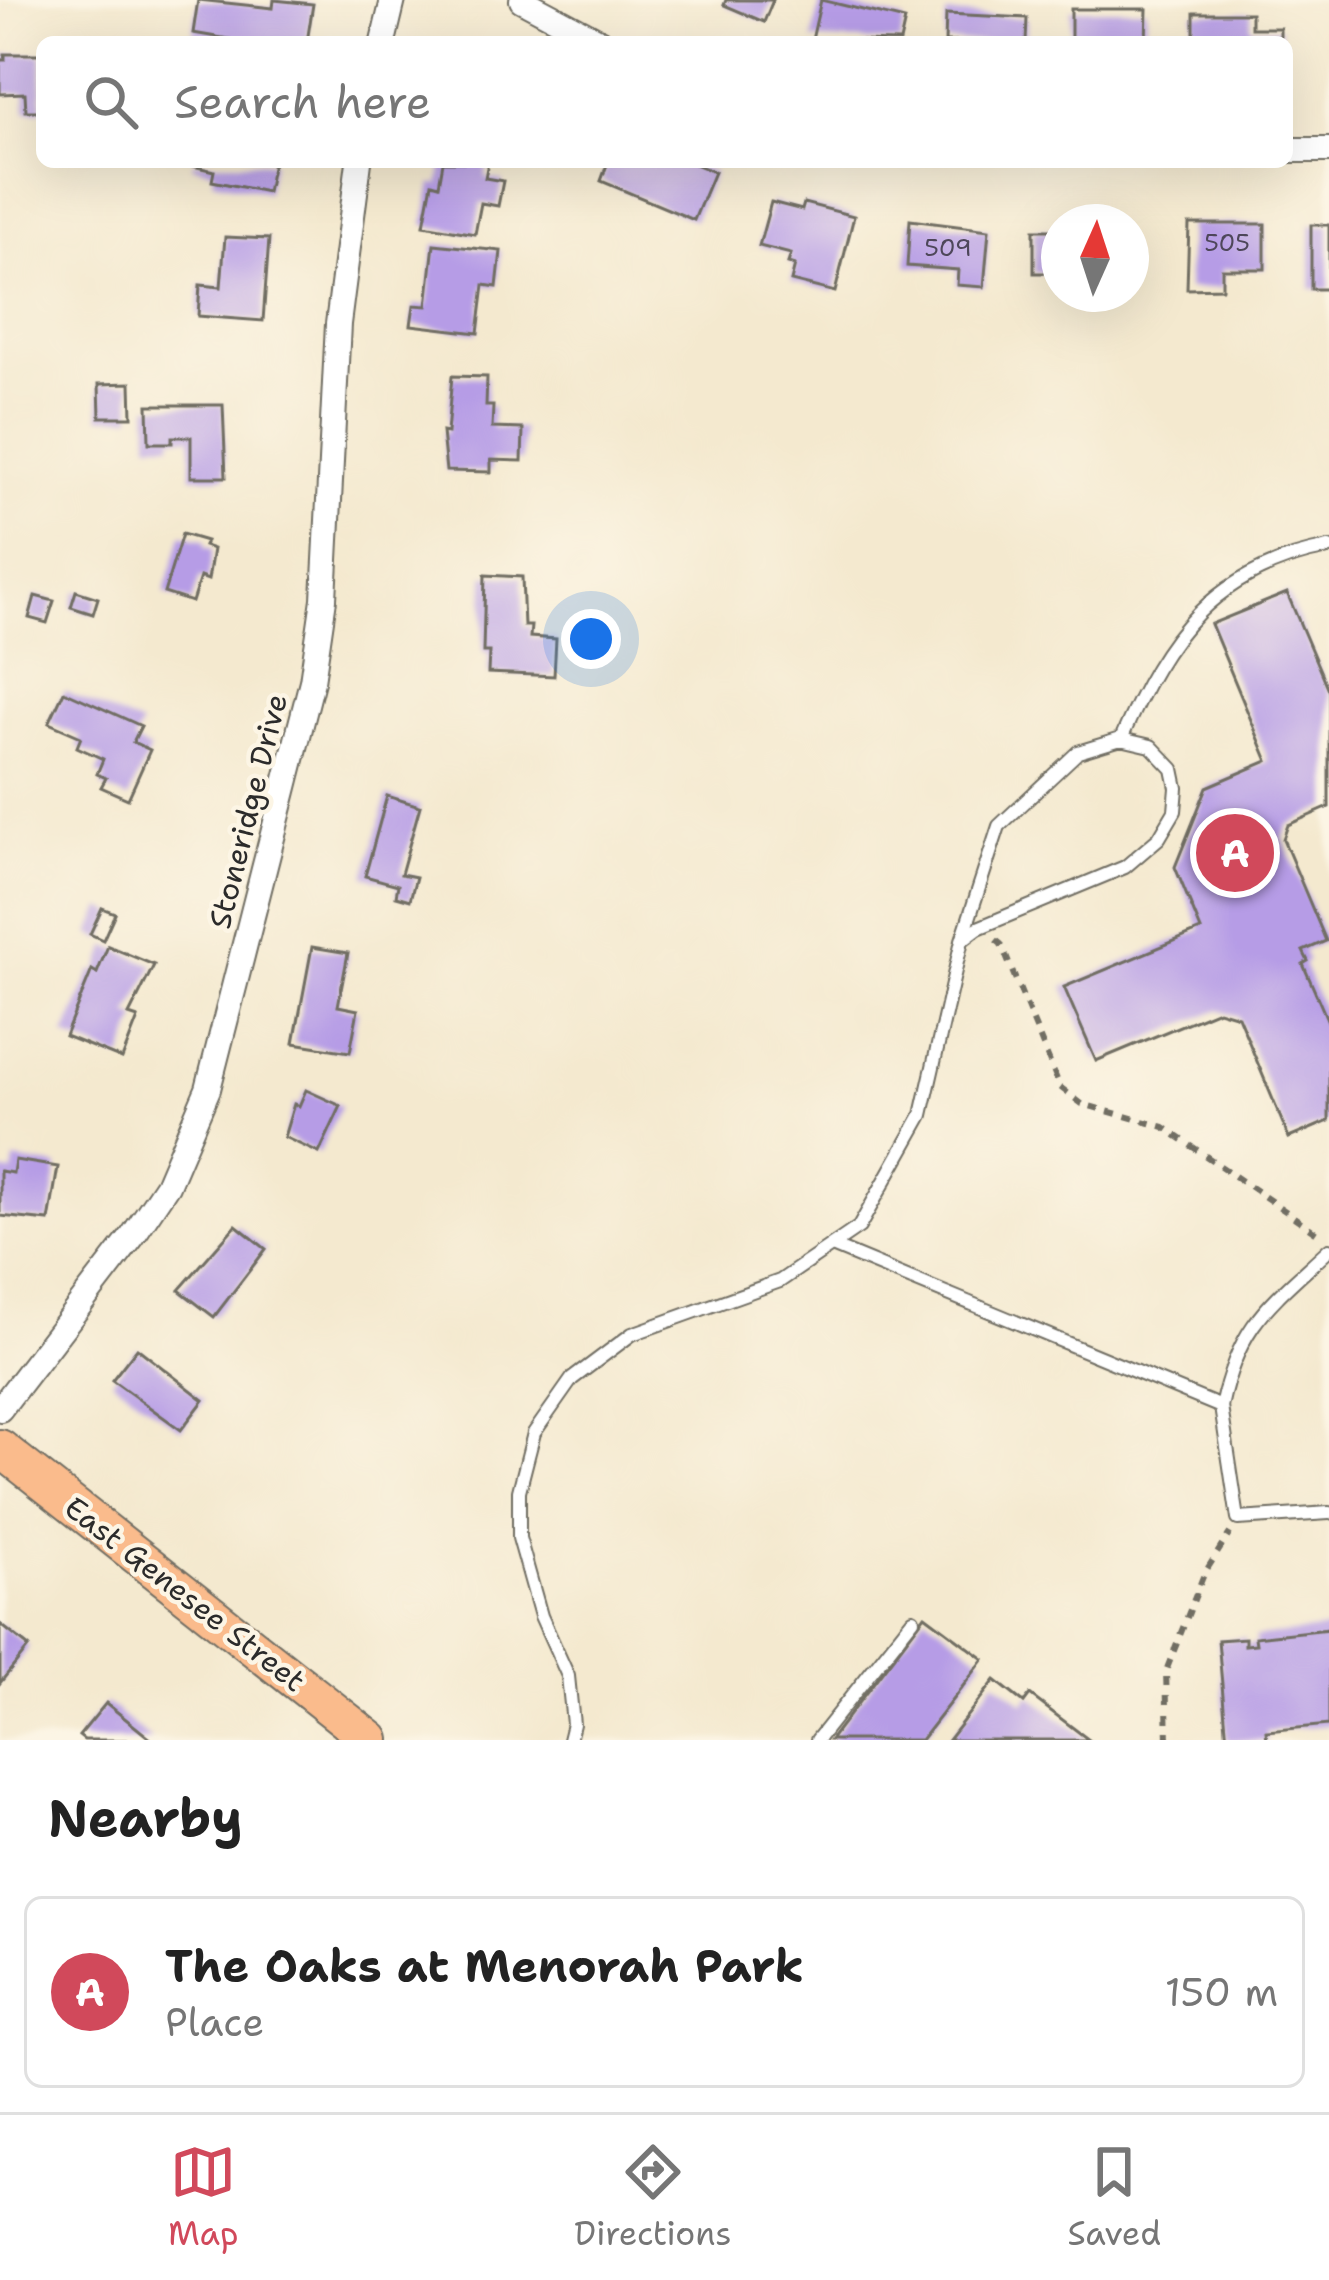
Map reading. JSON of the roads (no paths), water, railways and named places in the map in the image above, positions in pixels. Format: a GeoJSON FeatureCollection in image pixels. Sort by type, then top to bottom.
{"type":"FeatureCollection","features":[{"type":"Feature","properties":{"kind":"main road","name":"East Genesee Street"},"geometry":{"type":"LineString","coordinates":[[0,1448],[371,1740]]}},
{"type":"Feature","properties":{"kind":"street"},"geometry":{"type":"LineString","coordinates":[[384,36],[393,0]]}},
{"type":"Feature","properties":{"kind":"street"},"geometry":{"type":"LineString","coordinates":[[522,0],[591,36]]}},
{"type":"Feature","properties":{"kind":"street"},"geometry":{"type":"LineString","coordinates":[[1293,150],[1329,150]]}},
{"type":"Feature","properties":{"kind":"street","name":"Stoneridge Drive"},"geometry":{"type":"LineString","coordinates":[[0,1408],[132,1238],[166,1185],[208,1089],[312,681],[324,599],[338,324],[358,168]]}},
{"type":"Feature","properties":{"kind":"lane"},"geometry":{"type":"LineString","coordinates":[[1121,740],[1147,678],[1207,601],[1286,556],[1329,548]]}},
{"type":"Feature","properties":{"kind":"lane"},"geometry":{"type":"LineString","coordinates":[[569,1740],[573,1724],[568,1676],[541,1616],[519,1538],[519,1491],[534,1433],[572,1379],[632,1334],[780,1281],[859,1227],[922,1115],[962,940],[999,826],[1078,752],[1121,740],[1151,746],[1173,769],[1175,812],[1159,838],[1125,867],[978,928],[962,940]]}},
{"type":"Feature","properties":{"kind":"lane"},"geometry":{"type":"LineString","coordinates":[[832,1246],[1221,1407]]}},
{"type":"Feature","properties":{"kind":"lane"},"geometry":{"type":"LineString","coordinates":[[1329,1246],[1255,1318],[1229,1370],[1221,1407],[1238,1520],[1329,1513]]}},
{"type":"Feature","properties":{"kind":"lane"},"geometry":{"type":"LineString","coordinates":[[817,1740],[913,1619]]}},
{"type":"Feature","properties":{"kind":"place","name":"The Oaks at Menorah Park"},"geometry":{"type":"Point","coordinates":[1235,853]}}]}
